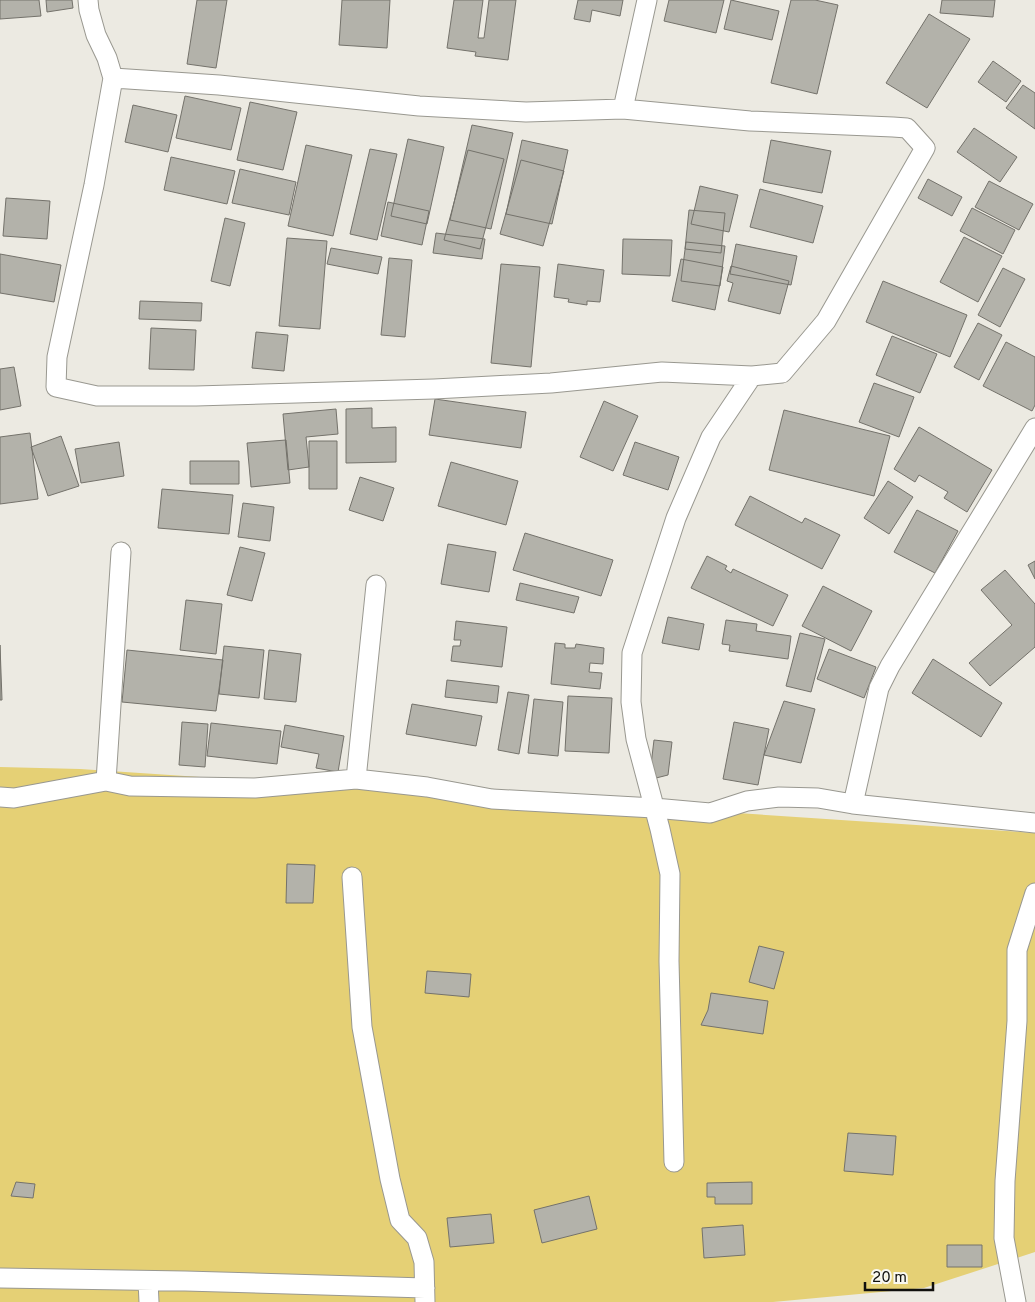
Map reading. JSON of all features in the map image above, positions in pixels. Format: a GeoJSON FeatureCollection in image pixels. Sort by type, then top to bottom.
{"type":"FeatureCollection","features":[{"type":"Feature","properties":{"kind":"street"},"geometry":{"type":"LineString","coordinates":[[88,0],[96,35],[107,58],[113,78],[94,185],[57,357],[56,387],[98,396],[196,396],[434,389],[551,383],[662,372],[752,376],[782,373],[826,322],[924,148],[907,128],[750,122],[623,109],[526,112],[419,106],[219,86],[113,78]]}},
{"type":"Feature","properties":{"kind":"street"},"geometry":{"type":"LineString","coordinates":[[623,109],[648,0]]}},
{"type":"Feature","properties":{"kind":"street"},"geometry":{"type":"LineString","coordinates":[[674,1162],[669,961],[670,874],[636,739],[630,702],[632,653],[676,518],[711,437],[752,376]]}},
{"type":"Feature","properties":{"kind":"street"},"geometry":{"type":"LineString","coordinates":[[854,804],[879,688],[890,666],[1035,428]]}},
{"type":"Feature","properties":{"kind":"street"},"geometry":{"type":"LineString","coordinates":[[106,781],[121,552]]}},
{"type":"Feature","properties":{"kind":"street"},"geometry":{"type":"LineString","coordinates":[[356,779],[376,585]]}},
{"type":"Feature","properties":{"kind":"street"},"geometry":{"type":"LineString","coordinates":[[0,797],[14,798],[106,781],[130,786],[255,788],[356,779],[427,787],[492,799],[710,813],[747,801],[779,797],[818,798],[854,804],[1035,822]]}},
{"type":"Feature","properties":{"kind":"street"},"geometry":{"type":"LineString","coordinates":[[0,1278],[148,1281],[425,1295],[424,1262],[417,1238],[400,1220],[390,1179],[362,1027],[352,877]]}},
{"type":"Feature","properties":{"kind":"street"},"geometry":{"type":"LineString","coordinates":[[1016,1302],[1004,1238],[1005,1181],[1017,1021],[1017,950],[1035,893]]}},
{"type":"Feature","properties":{"kind":"street"},"geometry":{"type":"LineString","coordinates":[[148,1281],[149,1302]]}},
{"type":"Feature","properties":{"kind":"shaded area"},"geometry":{"type":"Polygon","coordinates":[[[0,767],[80,769],[1035,833],[1035,1252],[924,1288],[773,1302],[0,1302],[0,767]]]}},
{"type":"Feature","properties":{"kind":"building"},"geometry":{"type":"Polygon","coordinates":[[[0,0],[39,0],[41,16],[0,19],[0,0]]]}},
{"type":"Feature","properties":{"kind":"building"},"geometry":{"type":"Polygon","coordinates":[[[46,0],[72,0],[73,8],[47,12],[46,0]]]}},
{"type":"Feature","properties":{"kind":"building"},"geometry":{"type":"Polygon","coordinates":[[[197,0],[227,0],[216,68],[187,64],[197,0]]]}},
{"type":"Feature","properties":{"kind":"building"},"geometry":{"type":"Polygon","coordinates":[[[342,0],[390,0],[387,48],[339,45],[342,0]]]}},
{"type":"Feature","properties":{"kind":"building"},"geometry":{"type":"Polygon","coordinates":[[[454,0],[483,0],[478,38],[484,38],[489,0],[516,0],[508,60],[475,56],[476,52],[447,48],[454,0]]]}},
{"type":"Feature","properties":{"kind":"building"},"geometry":{"type":"Polygon","coordinates":[[[578,0],[623,0],[620,16],[592,10],[590,22],[574,19],[578,0]]]}},
{"type":"Feature","properties":{"kind":"building"},"geometry":{"type":"Polygon","coordinates":[[[669,0],[724,0],[716,33],[664,21],[669,0]]]}},
{"type":"Feature","properties":{"kind":"building"},"geometry":{"type":"Polygon","coordinates":[[[731,0],[779,11],[772,40],[724,29],[731,0]]]}},
{"type":"Feature","properties":{"kind":"building"},"geometry":{"type":"Polygon","coordinates":[[[791,0],[815,0],[838,5],[817,94],[771,83],[791,0]]]}},
{"type":"Feature","properties":{"kind":"building"},"geometry":{"type":"Polygon","coordinates":[[[942,0],[995,0],[993,17],[940,13],[942,0]]]}},
{"type":"Feature","properties":{"kind":"building"},"geometry":{"type":"Polygon","coordinates":[[[929,14],[970,39],[927,108],[886,83],[929,14]]]}},
{"type":"Feature","properties":{"kind":"building"},"geometry":{"type":"Polygon","coordinates":[[[993,61],[1021,81],[1006,102],[978,82],[993,61]]]}},
{"type":"Feature","properties":{"kind":"building"},"geometry":{"type":"Polygon","coordinates":[[[1023,85],[1035,93],[1035,129],[1006,108],[1023,85]]]}},
{"type":"Feature","properties":{"kind":"building"},"geometry":{"type":"Polygon","coordinates":[[[185,96],[241,108],[231,150],[176,138],[185,96]]]}},
{"type":"Feature","properties":{"kind":"building"},"geometry":{"type":"Polygon","coordinates":[[[250,102],[297,112],[283,170],[237,160],[250,102]]]}},
{"type":"Feature","properties":{"kind":"building"},"geometry":{"type":"Polygon","coordinates":[[[133,105],[177,115],[168,152],[125,142],[133,105]]]}},
{"type":"Feature","properties":{"kind":"building"},"geometry":{"type":"Polygon","coordinates":[[[472,125],[513,133],[491,229],[450,220],[472,125]]]}},
{"type":"Feature","properties":{"kind":"building"},"geometry":{"type":"Polygon","coordinates":[[[974,128],[1017,157],[1000,182],[957,152],[974,128]]]}},
{"type":"Feature","properties":{"kind":"building"},"geometry":{"type":"Polygon","coordinates":[[[408,139],[444,147],[427,224],[391,216],[408,139]]]}},
{"type":"Feature","properties":{"kind":"building"},"geometry":{"type":"Polygon","coordinates":[[[522,140],[568,150],[552,224],[506,214],[522,140]]]}},
{"type":"Feature","properties":{"kind":"building"},"geometry":{"type":"Polygon","coordinates":[[[771,140],[831,151],[822,193],[763,182],[771,140]]]}},
{"type":"Feature","properties":{"kind":"building"},"geometry":{"type":"Polygon","coordinates":[[[306,145],[352,155],[333,236],[288,226],[306,145]]]}},
{"type":"Feature","properties":{"kind":"building"},"geometry":{"type":"Polygon","coordinates":[[[370,149],[397,154],[377,240],[350,234],[370,149]]]}},
{"type":"Feature","properties":{"kind":"building"},"geometry":{"type":"Polygon","coordinates":[[[468,150],[504,159],[480,249],[444,240],[468,150]]]}},
{"type":"Feature","properties":{"kind":"building"},"geometry":{"type":"Polygon","coordinates":[[[171,157],[235,171],[227,204],[164,190],[171,157]]]}},
{"type":"Feature","properties":{"kind":"building"},"geometry":{"type":"Polygon","coordinates":[[[521,160],[564,171],[543,246],[500,234],[521,160]]]}},
{"type":"Feature","properties":{"kind":"building"},"geometry":{"type":"Polygon","coordinates":[[[240,169],[296,182],[289,215],[232,203],[240,169]]]}},
{"type":"Feature","properties":{"kind":"building"},"geometry":{"type":"Polygon","coordinates":[[[928,179],[962,197],[952,216],[918,198],[928,179]]]}},
{"type":"Feature","properties":{"kind":"building"},"geometry":{"type":"Polygon","coordinates":[[[989,181],[1033,204],[1019,230],[975,207],[989,181]]]}},
{"type":"Feature","properties":{"kind":"building"},"geometry":{"type":"Polygon","coordinates":[[[700,186],[738,195],[729,232],[691,224],[700,186]]]}},
{"type":"Feature","properties":{"kind":"building"},"geometry":{"type":"Polygon","coordinates":[[[760,189],[823,206],[813,243],[750,227],[760,189]]]}},
{"type":"Feature","properties":{"kind":"building"},"geometry":{"type":"Polygon","coordinates":[[[6,198],[50,201],[47,239],[3,236],[6,198]]]}},
{"type":"Feature","properties":{"kind":"building"},"geometry":{"type":"Polygon","coordinates":[[[388,202],[429,211],[422,245],[381,236],[388,202]]]}},
{"type":"Feature","properties":{"kind":"building"},"geometry":{"type":"Polygon","coordinates":[[[972,208],[1015,230],[1003,254],[960,231],[972,208]]]}},
{"type":"Feature","properties":{"kind":"building"},"geometry":{"type":"Polygon","coordinates":[[[689,210],[725,213],[721,253],[685,249],[689,210]]]}},
{"type":"Feature","properties":{"kind":"building"},"geometry":{"type":"Polygon","coordinates":[[[225,218],[245,223],[230,286],[211,281],[225,218]]]}},
{"type":"Feature","properties":{"kind":"building"},"geometry":{"type":"Polygon","coordinates":[[[436,233],[485,239],[482,259],[433,253],[436,233]]]}},
{"type":"Feature","properties":{"kind":"building"},"geometry":{"type":"Polygon","coordinates":[[[964,237],[1002,256],[978,302],[940,282],[964,237]]]}},
{"type":"Feature","properties":{"kind":"building"},"geometry":{"type":"Polygon","coordinates":[[[287,238],[327,241],[320,329],[279,326],[287,238]]]}},
{"type":"Feature","properties":{"kind":"building"},"geometry":{"type":"Polygon","coordinates":[[[623,239],[672,240],[670,276],[622,274],[623,239]]]}},
{"type":"Feature","properties":{"kind":"building"},"geometry":{"type":"Polygon","coordinates":[[[686,242],[725,246],[720,286],[681,281],[686,242]]]}},
{"type":"Feature","properties":{"kind":"building"},"geometry":{"type":"Polygon","coordinates":[[[736,244],[797,256],[791,285],[730,274],[736,244]]]}},
{"type":"Feature","properties":{"kind":"building"},"geometry":{"type":"Polygon","coordinates":[[[331,248],[382,257],[378,274],[327,264],[331,248]]]}},
{"type":"Feature","properties":{"kind":"building"},"geometry":{"type":"Polygon","coordinates":[[[0,254],[61,265],[54,302],[0,293],[0,254]]]}},
{"type":"Feature","properties":{"kind":"building"},"geometry":{"type":"Polygon","coordinates":[[[389,258],[412,260],[405,337],[381,335],[389,258]]]}},
{"type":"Feature","properties":{"kind":"building"},"geometry":{"type":"Polygon","coordinates":[[[681,259],[723,267],[715,310],[672,301],[681,259]]]}},
{"type":"Feature","properties":{"kind":"building"},"geometry":{"type":"Polygon","coordinates":[[[501,264],[540,267],[531,367],[491,363],[501,264]]]}},
{"type":"Feature","properties":{"kind":"building"},"geometry":{"type":"Polygon","coordinates":[[[558,264],[604,270],[600,302],[587,301],[587,305],[568,302],[569,299],[554,297],[558,264]]]}},
{"type":"Feature","properties":{"kind":"building"},"geometry":{"type":"Polygon","coordinates":[[[731,266],[789,281],[780,314],[728,301],[733,283],[727,281],[731,266]]]}},
{"type":"Feature","properties":{"kind":"building"},"geometry":{"type":"Polygon","coordinates":[[[1003,268],[1025,279],[1000,327],[978,315],[1003,268]]]}},
{"type":"Feature","properties":{"kind":"building"},"geometry":{"type":"Polygon","coordinates":[[[883,281],[967,315],[950,357],[866,322],[883,281]]]}},
{"type":"Feature","properties":{"kind":"building"},"geometry":{"type":"Polygon","coordinates":[[[140,301],[202,303],[201,321],[139,319],[140,301]]]}},
{"type":"Feature","properties":{"kind":"building"},"geometry":{"type":"Polygon","coordinates":[[[978,323],[1002,335],[979,380],[954,367],[978,323]]]}},
{"type":"Feature","properties":{"kind":"building"},"geometry":{"type":"Polygon","coordinates":[[[151,328],[196,330],[194,370],[149,369],[151,328]]]}},
{"type":"Feature","properties":{"kind":"building"},"geometry":{"type":"Polygon","coordinates":[[[256,332],[288,335],[284,371],[252,368],[256,332]]]}},
{"type":"Feature","properties":{"kind":"building"},"geometry":{"type":"Polygon","coordinates":[[[892,336],[937,354],[920,393],[876,375],[892,336]]]}},
{"type":"Feature","properties":{"kind":"building"},"geometry":{"type":"Polygon","coordinates":[[[1006,342],[1035,357],[1035,405],[1032,411],[983,386],[1006,342]]]}},
{"type":"Feature","properties":{"kind":"building"},"geometry":{"type":"Polygon","coordinates":[[[14,367],[21,406],[0,410],[0,369],[14,367]]]}},
{"type":"Feature","properties":{"kind":"building"},"geometry":{"type":"Polygon","coordinates":[[[874,383],[914,397],[899,437],[859,422],[874,383]]]}},
{"type":"Feature","properties":{"kind":"building"},"geometry":{"type":"Polygon","coordinates":[[[435,399],[526,412],[521,448],[429,435],[435,399]]]}},
{"type":"Feature","properties":{"kind":"building"},"geometry":{"type":"Polygon","coordinates":[[[604,401],[638,416],[613,471],[580,457],[604,401]]]}},
{"type":"Feature","properties":{"kind":"building"},"geometry":{"type":"Polygon","coordinates":[[[372,408],[372,428],[396,427],[396,462],[346,463],[346,409],[372,408]]]}},
{"type":"Feature","properties":{"kind":"building"},"geometry":{"type":"Polygon","coordinates":[[[336,409],[338,434],[306,437],[309,467],[288,470],[283,414],[336,409]]]}},
{"type":"Feature","properties":{"kind":"building"},"geometry":{"type":"Polygon","coordinates":[[[784,410],[890,436],[874,496],[769,470],[784,410]]]}},
{"type":"Feature","properties":{"kind":"building"},"geometry":{"type":"Polygon","coordinates":[[[919,427],[992,470],[967,512],[944,498],[948,492],[919,475],[915,482],[894,469],[919,427]]]}},
{"type":"Feature","properties":{"kind":"building"},"geometry":{"type":"Polygon","coordinates":[[[30,433],[38,499],[0,504],[0,437],[30,433]]]}},
{"type":"Feature","properties":{"kind":"building"},"geometry":{"type":"Polygon","coordinates":[[[61,436],[79,486],[48,496],[31,447],[61,436]]]}},
{"type":"Feature","properties":{"kind":"building"},"geometry":{"type":"Polygon","coordinates":[[[286,440],[290,483],[251,487],[247,443],[286,440]]]}},
{"type":"Feature","properties":{"kind":"building"},"geometry":{"type":"Polygon","coordinates":[[[309,441],[337,441],[337,489],[309,489],[309,441]]]}},
{"type":"Feature","properties":{"kind":"building"},"geometry":{"type":"Polygon","coordinates":[[[119,442],[124,476],[81,483],[75,449],[119,442]]]}},
{"type":"Feature","properties":{"kind":"building"},"geometry":{"type":"Polygon","coordinates":[[[635,442],[679,457],[668,490],[623,475],[635,442]]]}},
{"type":"Feature","properties":{"kind":"building"},"geometry":{"type":"Polygon","coordinates":[[[190,461],[239,461],[239,484],[190,484],[190,461]]]}},
{"type":"Feature","properties":{"kind":"building"},"geometry":{"type":"Polygon","coordinates":[[[451,462],[518,481],[506,525],[438,506],[451,462]]]}},
{"type":"Feature","properties":{"kind":"building"},"geometry":{"type":"Polygon","coordinates":[[[360,477],[394,488],[383,521],[349,510],[360,477]]]}},
{"type":"Feature","properties":{"kind":"building"},"geometry":{"type":"Polygon","coordinates":[[[888,481],[913,497],[889,534],[864,518],[888,481]]]}},
{"type":"Feature","properties":{"kind":"building"},"geometry":{"type":"Polygon","coordinates":[[[162,489],[233,495],[229,534],[158,528],[162,489]]]}},
{"type":"Feature","properties":{"kind":"building"},"geometry":{"type":"Polygon","coordinates":[[[750,496],[802,523],[805,518],[840,535],[822,569],[735,525],[750,496]]]}},
{"type":"Feature","properties":{"kind":"building"},"geometry":{"type":"Polygon","coordinates":[[[243,503],[274,507],[270,541],[238,537],[243,503]]]}},
{"type":"Feature","properties":{"kind":"building"},"geometry":{"type":"Polygon","coordinates":[[[917,510],[958,531],[935,573],[894,552],[917,510]]]}},
{"type":"Feature","properties":{"kind":"building"},"geometry":{"type":"Polygon","coordinates":[[[525,533],[613,560],[601,596],[513,570],[525,533]]]}},
{"type":"Feature","properties":{"kind":"building"},"geometry":{"type":"Polygon","coordinates":[[[448,544],[496,552],[489,592],[441,584],[448,544]]]}},
{"type":"Feature","properties":{"kind":"building"},"geometry":{"type":"Polygon","coordinates":[[[240,547],[265,553],[252,601],[227,595],[240,547]]]}},
{"type":"Feature","properties":{"kind":"building"},"geometry":{"type":"Polygon","coordinates":[[[707,556],[727,566],[725,569],[731,573],[733,569],[788,595],[773,626],[691,588],[707,556]]]}},
{"type":"Feature","properties":{"kind":"building"},"geometry":{"type":"Polygon","coordinates":[[[1035,561],[1035,579],[1028,565],[1035,561]]]}},
{"type":"Feature","properties":{"kind":"building"},"geometry":{"type":"Polygon","coordinates":[[[1005,570],[1035,604],[1035,647],[990,686],[969,663],[1012,625],[981,590],[1005,570]]]}},
{"type":"Feature","properties":{"kind":"building"},"geometry":{"type":"Polygon","coordinates":[[[520,583],[579,597],[574,613],[516,600],[520,583]]]}},
{"type":"Feature","properties":{"kind":"building"},"geometry":{"type":"Polygon","coordinates":[[[823,586],[872,611],[851,651],[802,626],[823,586]]]}},
{"type":"Feature","properties":{"kind":"building"},"geometry":{"type":"Polygon","coordinates":[[[186,600],[222,604],[216,654],[180,650],[186,600]]]}},
{"type":"Feature","properties":{"kind":"building"},"geometry":{"type":"Polygon","coordinates":[[[668,617],[704,624],[699,650],[662,643],[668,617]]]}},
{"type":"Feature","properties":{"kind":"building"},"geometry":{"type":"Polygon","coordinates":[[[726,620],[757,624],[756,631],[791,636],[788,659],[729,651],[730,645],[722,644],[726,620]]]}},
{"type":"Feature","properties":{"kind":"building"},"geometry":{"type":"Polygon","coordinates":[[[456,621],[507,627],[502,667],[451,661],[453,646],[460,646],[461,640],[454,640],[456,621]]]}},
{"type":"Feature","properties":{"kind":"building"},"geometry":{"type":"Polygon","coordinates":[[[800,633],[825,639],[811,692],[786,686],[800,633]]]}},
{"type":"Feature","properties":{"kind":"building"},"geometry":{"type":"Polygon","coordinates":[[[555,643],[565,644],[565,648],[575,648],[576,644],[604,648],[603,664],[590,663],[589,672],[602,673],[600,689],[551,684],[555,643]]]}},
{"type":"Feature","properties":{"kind":"building"},"geometry":{"type":"Polygon","coordinates":[[[0,645],[2,700],[0,700],[0,645]]]}},
{"type":"Feature","properties":{"kind":"building"},"geometry":{"type":"Polygon","coordinates":[[[224,646],[264,650],[259,698],[219,694],[224,646]]]}},
{"type":"Feature","properties":{"kind":"building"},"geometry":{"type":"Polygon","coordinates":[[[829,649],[876,667],[864,698],[817,679],[829,649]]]}},
{"type":"Feature","properties":{"kind":"building"},"geometry":{"type":"Polygon","coordinates":[[[127,650],[223,660],[216,711],[122,702],[127,650]]]}},
{"type":"Feature","properties":{"kind":"building"},"geometry":{"type":"Polygon","coordinates":[[[269,650],[301,654],[296,702],[264,699],[269,650]]]}},
{"type":"Feature","properties":{"kind":"building"},"geometry":{"type":"Polygon","coordinates":[[[933,659],[1002,703],[981,737],[912,693],[933,659]]]}},
{"type":"Feature","properties":{"kind":"building"},"geometry":{"type":"Polygon","coordinates":[[[447,680],[499,686],[497,703],[445,697],[447,680]]]}},
{"type":"Feature","properties":{"kind":"building"},"geometry":{"type":"Polygon","coordinates":[[[508,692],[529,695],[519,754],[498,750],[508,692]]]}},
{"type":"Feature","properties":{"kind":"building"},"geometry":{"type":"Polygon","coordinates":[[[568,696],[612,698],[609,753],[565,751],[568,696]]]}},
{"type":"Feature","properties":{"kind":"building"},"geometry":{"type":"Polygon","coordinates":[[[534,699],[563,702],[558,756],[528,753],[534,699]]]}},
{"type":"Feature","properties":{"kind":"building"},"geometry":{"type":"Polygon","coordinates":[[[784,701],[815,709],[801,763],[764,755],[784,701]]]}},
{"type":"Feature","properties":{"kind":"building"},"geometry":{"type":"Polygon","coordinates":[[[412,704],[482,716],[476,746],[406,734],[412,704]]]}},
{"type":"Feature","properties":{"kind":"building"},"geometry":{"type":"Polygon","coordinates":[[[182,722],[208,724],[205,767],[179,765],[182,722]]]}},
{"type":"Feature","properties":{"kind":"building"},"geometry":{"type":"Polygon","coordinates":[[[734,722],[769,729],[758,785],[723,779],[734,722]]]}},
{"type":"Feature","properties":{"kind":"building"},"geometry":{"type":"Polygon","coordinates":[[[211,723],[281,731],[277,764],[207,756],[211,723]]]}},
{"type":"Feature","properties":{"kind":"building"},"geometry":{"type":"Polygon","coordinates":[[[285,725],[344,736],[338,772],[316,768],[319,754],[281,747],[285,725]]]}},
{"type":"Feature","properties":{"kind":"building"},"geometry":{"type":"Polygon","coordinates":[[[654,740],[672,742],[668,775],[656,778],[650,773],[654,740]]]}},
{"type":"Feature","properties":{"kind":"building"},"geometry":{"type":"Polygon","coordinates":[[[287,864],[315,865],[313,903],[286,903],[287,864]]]}},
{"type":"Feature","properties":{"kind":"building"},"geometry":{"type":"Polygon","coordinates":[[[759,946],[784,952],[774,989],[749,982],[759,946]]]}},
{"type":"Feature","properties":{"kind":"building"},"geometry":{"type":"Polygon","coordinates":[[[427,971],[471,974],[469,997],[425,993],[427,971]]]}},
{"type":"Feature","properties":{"kind":"building"},"geometry":{"type":"Polygon","coordinates":[[[711,993],[768,1001],[763,1034],[701,1025],[708,1010],[711,993]]]}},
{"type":"Feature","properties":{"kind":"building"},"geometry":{"type":"Polygon","coordinates":[[[848,1133],[896,1136],[893,1175],[844,1171],[848,1133]]]}},
{"type":"Feature","properties":{"kind":"building"},"geometry":{"type":"Polygon","coordinates":[[[16,1182],[35,1184],[33,1198],[11,1196],[16,1182]]]}},
{"type":"Feature","properties":{"kind":"building"},"geometry":{"type":"Polygon","coordinates":[[[752,1182],[752,1204],[715,1204],[715,1197],[707,1197],[707,1183],[752,1182]]]}},
{"type":"Feature","properties":{"kind":"building"},"geometry":{"type":"Polygon","coordinates":[[[589,1196],[597,1229],[542,1243],[534,1210],[589,1196]]]}},
{"type":"Feature","properties":{"kind":"building"},"geometry":{"type":"Polygon","coordinates":[[[491,1214],[494,1243],[450,1247],[447,1218],[491,1214]]]}},
{"type":"Feature","properties":{"kind":"building"},"geometry":{"type":"Polygon","coordinates":[[[743,1225],[745,1255],[704,1258],[702,1228],[743,1225]]]}},
{"type":"Feature","properties":{"kind":"building"},"geometry":{"type":"Polygon","coordinates":[[[947,1245],[982,1245],[982,1267],[947,1267],[947,1245]]]}}]}
